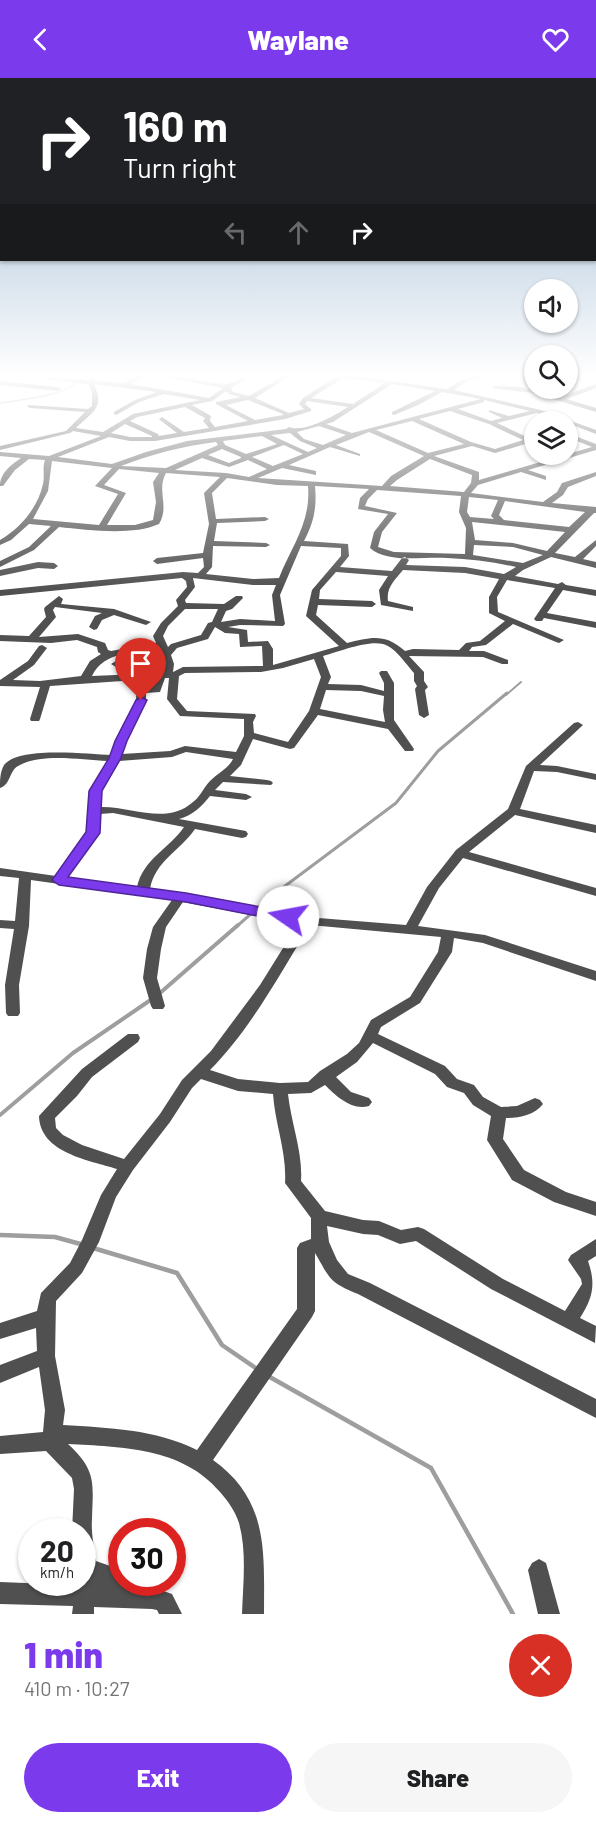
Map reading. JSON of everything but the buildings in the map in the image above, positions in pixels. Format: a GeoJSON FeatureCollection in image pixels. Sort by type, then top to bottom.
{"type":"FeatureCollection","features":[{"type":"Feature","properties":{"kind":"street"},"geometry":{"type":"LineString","coordinates":[[0,543],[9,539],[27,521],[39,504],[46,485],[48,462],[58,453],[78,448]]}},
{"type":"Feature","properties":{"kind":"street"},"geometry":{"type":"LineString","coordinates":[[145,448],[148,453]]}},
{"type":"Feature","properties":{"kind":"street"},"geometry":{"type":"LineString","coordinates":[[102,527],[122,493],[99,486],[115,467],[148,453],[180,448]]}},
{"type":"Feature","properties":{"kind":"street"},"geometry":{"type":"LineString","coordinates":[[27,521],[102,527],[141,527],[157,522],[160,491],[157,484],[166,470],[201,455],[211,448]]}},
{"type":"Feature","properties":{"kind":"street"},"geometry":{"type":"LineString","coordinates":[[231,448],[273,469]]}},
{"type":"Feature","properties":{"kind":"street"},"geometry":{"type":"LineString","coordinates":[[201,455],[229,465],[272,448]]}},
{"type":"Feature","properties":{"kind":"street"},"geometry":{"type":"LineString","coordinates":[[299,448],[309,455]]}},
{"type":"Feature","properties":{"kind":"street"},"geometry":{"type":"LineString","coordinates":[[250,479],[326,448]]}},
{"type":"Feature","properties":{"kind":"street"},"geometry":{"type":"LineString","coordinates":[[331,448],[358,455]]}},
{"type":"Feature","properties":{"kind":"street"},"geometry":{"type":"LineString","coordinates":[[411,448],[476,474],[475,483],[465,495],[463,512],[468,519],[471,542],[469,557]]}},
{"type":"Feature","properties":{"kind":"street"},"geometry":{"type":"LineString","coordinates":[[459,448],[429,456],[364,498],[361,507],[393,513],[378,532],[374,548],[381,552],[469,557],[524,566]]}},
{"type":"Feature","properties":{"kind":"street"},"geometry":{"type":"LineString","coordinates":[[481,448],[492,452],[509,448]]}},
{"type":"Feature","properties":{"kind":"street"},"geometry":{"type":"LineString","coordinates":[[578,451],[593,448]]}},
{"type":"Feature","properties":{"kind":"street"},"geometry":{"type":"LineString","coordinates":[[0,454],[48,462]]}},
{"type":"Feature","properties":{"kind":"street"},"geometry":{"type":"LineString","coordinates":[[0,484],[26,458]]}},
{"type":"Feature","properties":{"kind":"street"},"geometry":{"type":"LineString","coordinates":[[201,575],[208,567],[207,555],[213,522],[208,493],[228,476],[259,462]]}},
{"type":"Feature","properties":{"kind":"street"},"geometry":{"type":"LineString","coordinates":[[18,464],[96,463],[115,467],[250,479],[503,498],[594,509]]}},
{"type":"Feature","properties":{"kind":"street"},"geometry":{"type":"LineString","coordinates":[[475,483],[535,465]]}},
{"type":"Feature","properties":{"kind":"street"},"geometry":{"type":"LineString","coordinates":[[282,466],[313,473]]}},
{"type":"Feature","properties":{"kind":"street"},"geometry":{"type":"LineString","coordinates":[[522,470],[543,478]]}},
{"type":"Feature","properties":{"kind":"street"},"geometry":{"type":"LineString","coordinates":[[545,504],[560,493],[565,485],[596,474]]}},
{"type":"Feature","properties":{"kind":"street"},"geometry":{"type":"LineString","coordinates":[[0,638],[82,638],[102,645],[107,662],[116,664],[139,661],[166,652],[174,646],[205,637],[211,625],[263,627],[280,624],[276,595],[281,580],[309,525],[313,502],[311,484]]}},
{"type":"Feature","properties":{"kind":"street"},"geometry":{"type":"LineString","coordinates":[[501,521],[495,516],[503,498]]}},
{"type":"Feature","properties":{"kind":"street"},"geometry":{"type":"LineString","coordinates":[[559,640],[494,613],[493,597],[503,579],[549,554],[594,509]]}},
{"type":"Feature","properties":{"kind":"street"},"geometry":{"type":"LineString","coordinates":[[213,522],[265,519]]}},
{"type":"Feature","properties":{"kind":"street"},"geometry":{"type":"LineString","coordinates":[[468,519],[571,530]]}},
{"type":"Feature","properties":{"kind":"street"},"geometry":{"type":"LineString","coordinates":[[0,564],[20,556],[48,536],[57,524]]}},
{"type":"Feature","properties":{"kind":"street"},"geometry":{"type":"LineString","coordinates":[[471,542],[513,545],[596,565]]}},
{"type":"Feature","properties":{"kind":"street"},"geometry":{"type":"LineString","coordinates":[[577,560],[596,542]]}},
{"type":"Feature","properties":{"kind":"street"},"geometry":{"type":"LineString","coordinates":[[210,543],[266,545]]}},
{"type":"Feature","properties":{"kind":"street"},"geometry":{"type":"LineString","coordinates":[[299,543],[344,544],[345,556],[319,585],[311,616],[346,647]]}},
{"type":"Feature","properties":{"kind":"street"},"geometry":{"type":"LineString","coordinates":[[409,554],[383,591],[384,603],[410,609]]}},
{"type":"Feature","properties":{"kind":"street"},"geometry":{"type":"LineString","coordinates":[[157,561],[207,555]]}},
{"type":"Feature","properties":{"kind":"street"},"geometry":{"type":"LineString","coordinates":[[0,573],[38,565],[54,566]]}},
{"type":"Feature","properties":{"kind":"street"},"geometry":{"type":"LineString","coordinates":[[402,567],[457,569],[596,592]]}},
{"type":"Feature","properties":{"kind":"street"},"geometry":{"type":"LineString","coordinates":[[335,569],[393,574]]}},
{"type":"Feature","properties":{"kind":"street"},"geometry":{"type":"LineString","coordinates":[[0,593],[183,575],[253,582],[281,580]]}},
{"type":"Feature","properties":{"kind":"street"},"geometry":{"type":"LineString","coordinates":[[183,575],[190,580],[191,587],[182,595],[180,600],[183,606]]}},
{"type":"Feature","properties":{"kind":"street"},"geometry":{"type":"LineString","coordinates":[[532,627],[562,585]]}},
{"type":"Feature","properties":{"kind":"street"},"geometry":{"type":"LineString","coordinates":[[32,639],[51,617],[48,609],[65,592],[63,589],[68,588]]}},
{"type":"Feature","properties":{"kind":"street"},"geometry":{"type":"LineString","coordinates":[[218,625],[222,609],[229,607],[239,598]]}},
{"type":"Feature","properties":{"kind":"street"},"geometry":{"type":"LineString","coordinates":[[315,602],[372,604]]}},
{"type":"Feature","properties":{"kind":"street"},"geometry":{"type":"LineString","coordinates":[[54,603],[59,606],[114,612],[146,622]]}},
{"type":"Feature","properties":{"kind":"street"},"geometry":{"type":"LineString","coordinates":[[142,690],[156,690],[167,675],[170,667],[158,636],[164,625],[183,606],[229,607]]}},
{"type":"Feature","properties":{"kind":"street"},"geometry":{"type":"LineString","coordinates":[[94,627],[98,618],[114,612]]}},
{"type":"Feature","properties":{"kind":"street"},"geometry":{"type":"LineString","coordinates":[[542,615],[596,625]]}},
{"type":"Feature","properties":{"kind":"street"},"geometry":{"type":"LineString","coordinates":[[461,654],[465,648],[483,643],[512,620]]}},
{"type":"Feature","properties":{"kind":"street"},"geometry":{"type":"LineString","coordinates":[[218,625],[228,631],[244,632],[243,645],[266,643],[268,668]]}},
{"type":"Feature","properties":{"kind":"street"},"geometry":{"type":"LineString","coordinates":[[1,683],[46,683],[167,675],[183,670],[268,668],[372,641],[387,642],[419,672],[418,681],[423,687],[420,689],[424,715]]}},
{"type":"Feature","properties":{"kind":"street"},"geometry":{"type":"LineString","coordinates":[[1,683],[31,663],[42,648]]}},
{"type":"Feature","properties":{"kind":"street"},"geometry":{"type":"LineString","coordinates":[[85,679],[93,663],[106,655],[166,652]]}},
{"type":"Feature","properties":{"kind":"street"},"geometry":{"type":"LineString","coordinates":[[402,655],[413,652],[484,654],[506,662]]}},
{"type":"Feature","properties":{"kind":"street"},"geometry":{"type":"LineString","coordinates":[[249,736],[261,737],[290,746],[300,735],[314,711],[326,677],[318,656]]}},
{"type":"Feature","properties":{"kind":"street"},"geometry":{"type":"LineString","coordinates":[[59,880],[93,833],[95,791],[115,758],[141,700],[142,690],[137,677],[139,661]]}},
{"type":"Feature","properties":{"kind":"street"},"geometry":{"type":"LineString","coordinates":[[108,678],[116,664]]}},
{"type":"Feature","properties":{"kind":"street"},"geometry":{"type":"LineString","coordinates":[[384,673],[388,680],[390,695],[387,717],[391,726],[409,749]]}},
{"type":"Feature","properties":{"kind":"street"},"geometry":{"type":"LineString","coordinates":[[166,818],[181,815],[198,804],[206,792],[236,765],[249,736],[248,722],[251,716],[184,714],[172,699],[167,675]]}},
{"type":"Feature","properties":{"kind":"street"},"geometry":{"type":"LineString","coordinates":[[35,719],[46,683]]}},
{"type":"Feature","properties":{"kind":"street"},"geometry":{"type":"LineString","coordinates":[[321,687],[362,688],[390,695]]}},
{"type":"Feature","properties":{"kind":"street"},"geometry":{"type":"LineString","coordinates":[[314,711],[391,726]]}},
{"type":"Feature","properties":{"kind":"street"},"geometry":{"type":"LineString","coordinates":[[410,930],[433,887],[460,853],[513,811],[530,768],[578,725]]}},
{"type":"Feature","properties":{"kind":"street"},"geometry":{"type":"LineString","coordinates":[[0,785],[9,766],[18,761],[51,754],[115,758],[172,754],[185,749],[239,756]]}},
{"type":"Feature","properties":{"kind":"street"},"geometry":{"type":"LineString","coordinates":[[530,768],[557,769],[596,777]]}},
{"type":"Feature","properties":{"kind":"street"},"geometry":{"type":"LineString","coordinates":[[220,778],[267,783]]}},
{"type":"Feature","properties":{"kind":"street"},"geometry":{"type":"LineString","coordinates":[[206,792],[246,797]]}},
{"type":"Feature","properties":{"kind":"street"},"geometry":{"type":"LineString","coordinates":[[94,811],[113,810],[166,818],[242,834]]}},
{"type":"Feature","properties":{"kind":"street"},"geometry":{"type":"LineString","coordinates":[[513,811],[596,830]]}},
{"type":"Feature","properties":{"kind":"street"},"geometry":{"type":"LineString","coordinates":[[143,892],[147,874],[172,847],[186,836],[192,825]]}},
{"type":"Feature","properties":{"kind":"street"},"geometry":{"type":"LineString","coordinates":[[460,853],[596,892]]}},
{"type":"Feature","properties":{"kind":"street"},"geometry":{"type":"LineString","coordinates":[[0,872],[180,897],[306,921],[500,938],[596,976]]}},
{"type":"Feature","properties":{"kind":"street"},"geometry":{"type":"LineString","coordinates":[[13,1013],[12,985],[22,926],[21,902],[26,889],[25,875]]}},
{"type":"Feature","properties":{"kind":"street"},"geometry":{"type":"LineString","coordinates":[[158,1006],[150,978],[154,949],[160,927],[180,897]]}},
{"type":"Feature","properties":{"kind":"street"},"geometry":{"type":"LineString","coordinates":[[80,1518],[84,1482],[78,1470],[52,1438],[55,1410],[46,1356],[47,1298],[76,1268],[90,1242],[109,1195],[128,1166],[165,1118],[187,1084],[216,1055],[265,988],[306,921]]}},
{"type":"Feature","properties":{"kind":"street"},"geometry":{"type":"LineString","coordinates":[[0,924],[22,926]]}},
{"type":"Feature","properties":{"kind":"street"},"geometry":{"type":"LineString","coordinates":[[198,1072],[238,1085],[280,1089],[311,1087],[352,1058],[364,1046],[381,1020],[415,1000],[445,952],[448,933]]}},
{"type":"Feature","properties":{"kind":"street"},"geometry":{"type":"LineString","coordinates":[[369,1036],[440,1070],[452,1083],[469,1089],[478,1101],[499,1113],[519,1112],[535,1104]]}},
{"type":"Feature","properties":{"kind":"street"},"geometry":{"type":"LineString","coordinates":[[128,1166],[63,1143],[51,1134],[47,1116],[72,1092],[87,1073],[133,1038]]}},
{"type":"Feature","properties":{"kind":"street"},"geometry":{"type":"LineString","coordinates":[[325,1075],[346,1096],[364,1102]]}},
{"type":"Feature","properties":{"kind":"street"},"geometry":{"type":"LineString","coordinates":[[280,1089],[282,1112],[294,1167],[293,1183],[320,1217],[363,1227],[379,1228],[400,1237],[418,1234],[497,1284],[596,1335]]}},
{"type":"Feature","properties":{"kind":"street"},"geometry":{"type":"LineString","coordinates":[[499,1113],[495,1140],[518,1175],[560,1197],[596,1209]]}},
{"type":"Feature","properties":{"kind":"street"},"geometry":{"type":"LineString","coordinates":[[320,1217],[317,1231],[320,1244],[343,1280],[365,1288],[391,1305],[552,1383],[596,1409]]}},
{"type":"Feature","properties":{"kind":"street"},"geometry":{"type":"LineString","coordinates":[[201,1461],[306,1311],[306,1248],[320,1244]]}},
{"type":"Feature","properties":{"kind":"street"},"geometry":{"type":"LineString","coordinates":[[569,1320],[591,1285],[589,1276],[577,1260],[596,1246]]}},
{"type":"Feature","properties":{"kind":"street"},"geometry":{"type":"LineString","coordinates":[[0,1331],[45,1316]]}},
{"type":"Feature","properties":{"kind":"street"},"geometry":{"type":"LineString","coordinates":[[0,1374],[46,1356]]}},
{"type":"Feature","properties":{"kind":"street"},"geometry":{"type":"LineString","coordinates":[[0,1445],[52,1438],[123,1438],[174,1448],[201,1461],[230,1486],[242,1506],[251,1531],[253,1614]]}},
{"type":"Feature","properties":{"kind":"street"},"geometry":{"type":"LineString","coordinates":[[96,1570],[110,1575],[126,1597]]}},
{"type":"Feature","properties":{"kind":"street"},"geometry":{"type":"LineString","coordinates":[[539,1570],[549,1614]]}},
{"type":"Feature","properties":{"kind":"street"},"geometry":{"type":"LineString","coordinates":[[0,1593],[84,1604],[126,1597],[152,1598],[164,1602],[171,1614]]}},
{"type":"Feature","properties":{"kind":"waterway"},"geometry":{"type":"LineString","coordinates":[[506,695],[521,682]]}},
{"type":"Feature","properties":{"kind":"waterway"},"geometry":{"type":"LineString","coordinates":[[236,927],[269,898],[396,803],[438,751],[507,693]]}},
{"type":"Feature","properties":{"kind":"waterway"},"geometry":{"type":"LineString","coordinates":[[160,993],[238,925]]}},
{"type":"Feature","properties":{"kind":"waterway"},"geometry":{"type":"LineString","coordinates":[[0,1115],[73,1053],[152,999]]}},
{"type":"Feature","properties":{"kind":"waterway"},"geometry":{"type":"LineString","coordinates":[[0,1235],[55,1237],[84,1245]]}},
{"type":"Feature","properties":{"kind":"waterway"},"geometry":{"type":"LineString","coordinates":[[93,1248],[177,1273],[222,1345],[257,1369]]}},
{"type":"Feature","properties":{"kind":"waterway"},"geometry":{"type":"LineString","coordinates":[[268,1376],[431,1468],[513,1614]]}},
{"type":"Feature","properties":{"kind":"route"},"geometry":{"type":"LineString","coordinates":[[141,700],[115,758],[95,791],[93,833],[59,880],[186,898],[288,917]]}}]}
